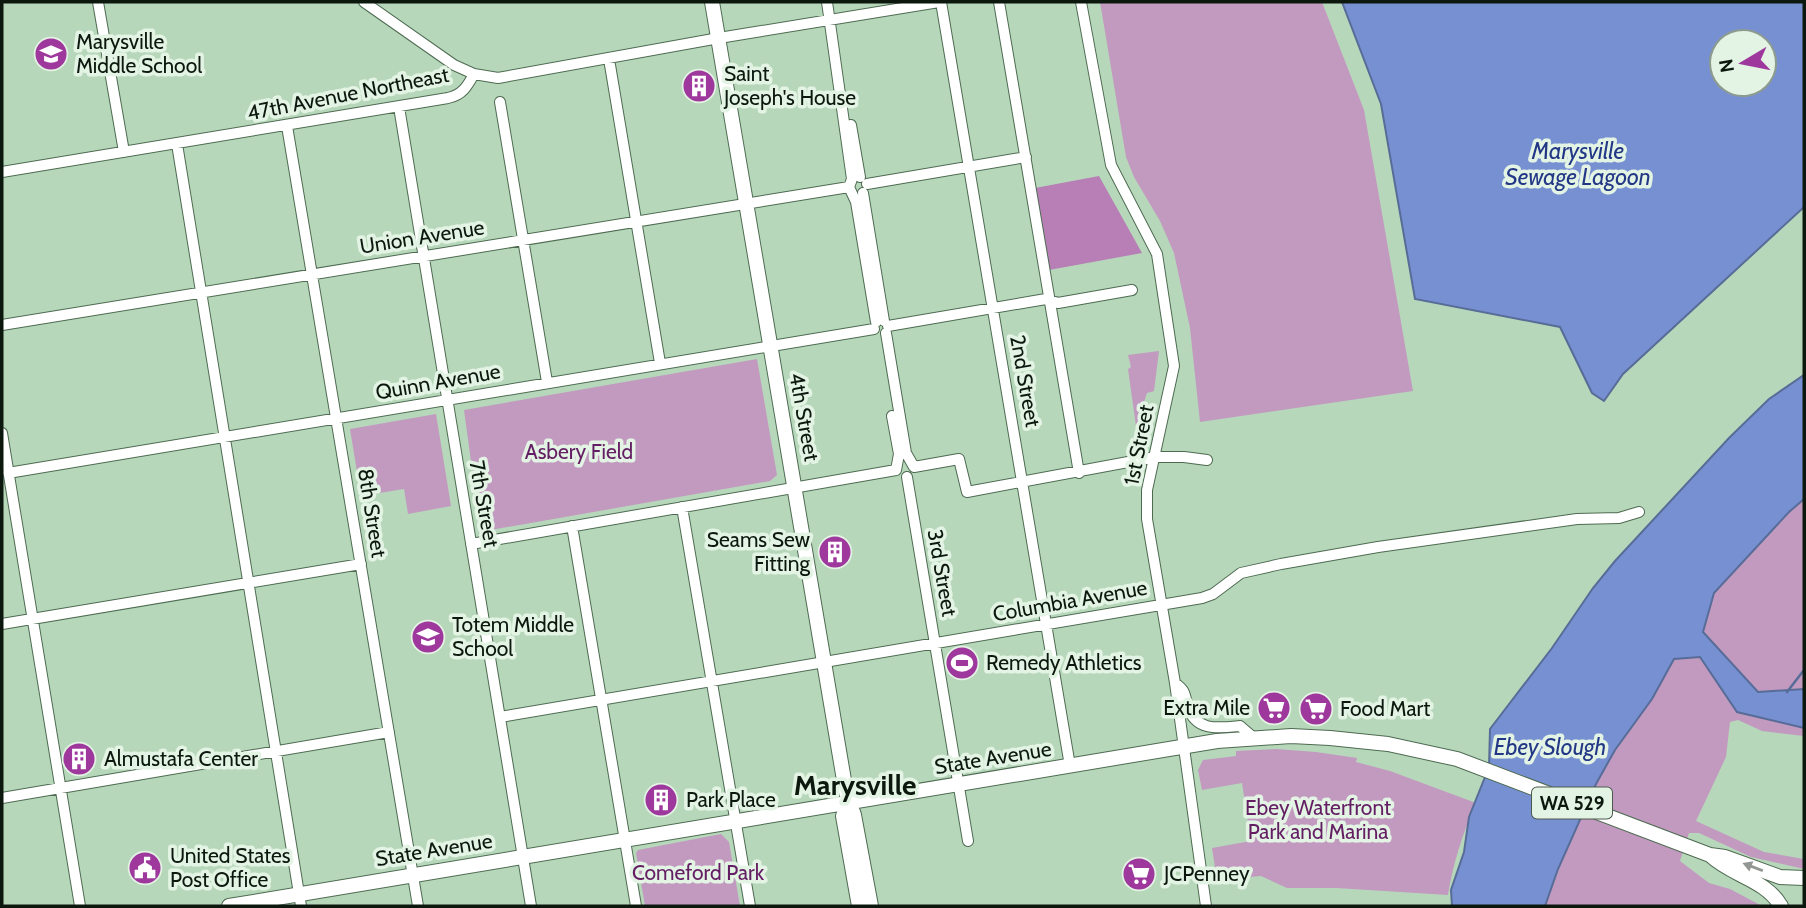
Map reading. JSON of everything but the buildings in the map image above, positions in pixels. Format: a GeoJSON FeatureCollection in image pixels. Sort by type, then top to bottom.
{"type":"FeatureCollection","features":[{"type":"Feature","properties":{"kind":"main road","name":"4th Street"},"geometry":{"type":"LineString","coordinates":[[712,2],[848,803],[854,815],[871,906]]}},
{"type":"Feature","properties":{"kind":"main road","name":"State Avenue"},"geometry":{"type":"LineString","coordinates":[[229,906],[300,900],[413,875],[1183,747],[1291,736],[1365,741],[1457,759],[1710,855],[1725,857],[1780,877],[1801,878]]}},
{"type":"Feature","properties":{"kind":"main road","name":"4th Street"},"geometry":{"type":"LineString","coordinates":[[848,803],[843,816],[859,906]]}},
{"type":"Feature","properties":{"kind":"main road","name":"State Avenue"},"geometry":{"type":"LineString","coordinates":[[1710,855],[1722,866],[1764,887],[1780,905]]}},
{"type":"Feature","properties":{"kind":"main road"},"geometry":{"type":"LineString","coordinates":[[1780,905],[1779,898],[1785,886],[1801,878]]}},
{"type":"Feature","properties":{"kind":"street"},"geometry":{"type":"LineString","coordinates":[[99,2],[124,152]]}},
{"type":"Feature","properties":{"kind":"street"},"geometry":{"type":"LineString","coordinates":[[364,2],[454,65],[474,74]]}},
{"type":"Feature","properties":{"kind":"street"},"geometry":{"type":"LineString","coordinates":[[827,2],[839,82],[838,95],[857,185],[904,465]]}},
{"type":"Feature","properties":{"kind":"street","name":"47th Avenue Northeast"},"geometry":{"type":"LineString","coordinates":[[2,172],[458,96],[474,74],[498,78],[940,2]]}},
{"type":"Feature","properties":{"kind":"street","name":"2nd Street"},"geometry":{"type":"LineString","coordinates":[[940,2],[1070,766]]}},
{"type":"Feature","properties":{"kind":"street"},"geometry":{"type":"LineString","coordinates":[[999,2],[1079,473]]}},
{"type":"Feature","properties":{"kind":"street","name":"1st Street"},"geometry":{"type":"LineString","coordinates":[[1081,2],[1111,165],[1157,254],[1174,366],[1147,490],[1147,519],[1175,683],[1206,906]]}},
{"type":"Feature","properties":{"kind":"street"},"geometry":{"type":"LineString","coordinates":[[609,59],[660,363]]}},
{"type":"Feature","properties":{"kind":"street"},"geometry":{"type":"LineString","coordinates":[[500,102],[547,382]]}},
{"type":"Feature","properties":{"kind":"street","name":"7th Street"},"geometry":{"type":"LineString","coordinates":[[399,107],[531,906]]}},
{"type":"Feature","properties":{"kind":"street","name":"8th Street"},"geometry":{"type":"LineString","coordinates":[[287,126],[418,906]]}},
{"type":"Feature","properties":{"kind":"street"},"geometry":{"type":"LineString","coordinates":[[177,144],[300,900]]}},
{"type":"Feature","properties":{"kind":"street","name":"Union Avenue"},"geometry":{"type":"LineString","coordinates":[[2,325],[1026,157]]}},
{"type":"Feature","properties":{"kind":"street","name":"Quinn Avenue"},"geometry":{"type":"LineString","coordinates":[[8,473],[1046,299],[1058,303],[1132,290]]}},
{"type":"Feature","properties":{"kind":"street"},"geometry":{"type":"LineString","coordinates":[[2,433],[80,906]]}},
{"type":"Feature","properties":{"kind":"street"},"geometry":{"type":"LineString","coordinates":[[471,544],[904,465],[959,459],[967,492],[1155,457],[1208,460]]}},
{"type":"Feature","properties":{"kind":"street","name":"3rd Street"},"geometry":{"type":"LineString","coordinates":[[904,465],[913,473],[907,477],[968,841]]}},
{"type":"Feature","properties":{"kind":"street"},"geometry":{"type":"LineString","coordinates":[[682,507],[750,906]]}},
{"type":"Feature","properties":{"kind":"street","name":"Columbia Avenue"},"geometry":{"type":"LineString","coordinates":[[500,717],[1202,598],[1213,594],[1241,573],[1281,564],[1378,547],[1577,519],[1619,518],[1639,512]]}},
{"type":"Feature","properties":{"kind":"street"},"geometry":{"type":"LineString","coordinates":[[572,526],[636,906]]}},
{"type":"Feature","properties":{"kind":"street"},"geometry":{"type":"LineString","coordinates":[[2,624],[361,564]]}},
{"type":"Feature","properties":{"kind":"street"},"geometry":{"type":"LineString","coordinates":[[1175,683],[1184,690],[1193,718],[1199,723],[1207,727],[1240,726],[1254,738]]}},
{"type":"Feature","properties":{"kind":"street"},"geometry":{"type":"LineString","coordinates":[[2,798],[389,732]]}},
{"type":"Feature","properties":{"kind":"green space"},"geometry":{"type":"Polygon","coordinates":[[[1100,2],[1322,2],[1364,110],[1413,391],[1200,422],[1190,328],[1174,253],[1126,157],[1100,2]]]}},
{"type":"Feature","properties":{"kind":"green space"},"geometry":{"type":"Polygon","coordinates":[[[1159,351],[1154,391],[1147,393],[1136,426],[1128,355],[1159,351]]]}},
{"type":"Feature","properties":{"kind":"green space","name":"Asbery Field"},"geometry":{"type":"Polygon","coordinates":[[[757,359],[777,475],[770,481],[485,531],[472,469],[464,410],[757,359]]]}},
{"type":"Feature","properties":{"kind":"green space"},"geometry":{"type":"Polygon","coordinates":[[[436,414],[451,506],[408,514],[404,489],[361,496],[350,429],[436,414]]]}},
{"type":"Feature","properties":{"kind":"green space"},"geometry":{"type":"Polygon","coordinates":[[[1804,499],[1804,736],[1762,731],[1738,720],[1730,722],[1726,757],[1696,821],[1764,852],[1804,859],[1804,869],[1751,857],[1699,833],[1689,833],[1680,861],[1709,883],[1730,889],[1762,906],[1545,906],[1558,869],[1596,784],[1615,750],[1652,699],[1674,659],[1703,632],[1714,593],[1804,499]]]}},
{"type":"Feature","properties":{"kind":"green space","name":"Ebey Waterfront Park and Marina"},"geometry":{"type":"Polygon","coordinates":[[[1276,749],[1357,758],[1356,762],[1390,771],[1476,803],[1459,848],[1448,895],[1336,888],[1287,888],[1261,876],[1217,880],[1212,848],[1251,841],[1242,783],[1202,790],[1198,770],[1203,760],[1236,756],[1236,751],[1276,749]]]}},
{"type":"Feature","properties":{"kind":"green space","name":"Comeford Park"},"geometry":{"type":"Polygon","coordinates":[[[721,834],[729,842],[740,906],[645,906],[636,853],[638,850],[721,834]]]}},
{"type":"Feature","properties":{"kind":"shaded area"},"geometry":{"type":"Polygon","coordinates":[[[1099,176],[1142,253],[1049,270],[1035,188],[1099,176]]]}},
{"type":"Feature","properties":{"kind":"water","name":"Marysville Sewage Lagoon"},"geometry":{"type":"Polygon","coordinates":[[[1342,2],[1804,2],[1804,207],[1623,374],[1604,401],[1592,393],[1560,327],[1415,299],[1381,104],[1342,2]]]}},
{"type":"Feature","properties":{"kind":"water","name":"Ebey Slough"},"geometry":{"type":"Polygon","coordinates":[[[1804,375],[1804,499],[1714,593],[1703,632],[1758,692],[1804,689],[1804,728],[1737,712],[1700,657],[1674,659],[1652,699],[1615,750],[1596,784],[1558,869],[1545,906],[1452,906],[1451,890],[1464,852],[1469,817],[1489,767],[1490,729],[1615,561],[1729,438],[1769,399],[1804,375]]]}},
{"type":"Feature","properties":{"kind":"waterway"},"geometry":{"type":"LineString","coordinates":[[1787,692],[1804,670]]}},
{"type":"Feature","properties":{"kind":"place","name":"Marysville Middle School"},"geometry":{"type":"Point","coordinates":[51,54]}},
{"type":"Feature","properties":{"kind":"place","name":"Saint Joseph's House"},"geometry":{"type":"Point","coordinates":[699,86]}},
{"type":"Feature","properties":{"kind":"place","name":"Seams Sew Fitting"},"geometry":{"type":"Point","coordinates":[835,552]}},
{"type":"Feature","properties":{"kind":"place","name":"Totem Middle School"},"geometry":{"type":"Point","coordinates":[428,637]}},
{"type":"Feature","properties":{"kind":"place","name":"Remedy Athletics"},"geometry":{"type":"Point","coordinates":[962,663]}},
{"type":"Feature","properties":{"kind":"place","name":"Extra Mile"},"geometry":{"type":"Point","coordinates":[1274,708]}},
{"type":"Feature","properties":{"kind":"place","name":"Food Mart"},"geometry":{"type":"Point","coordinates":[1316,709]}},
{"type":"Feature","properties":{"kind":"place","name":"Almustafa Center"},"geometry":{"type":"Point","coordinates":[79,759]}},
{"type":"Feature","properties":{"kind":"place","name":"Park Place"},"geometry":{"type":"Point","coordinates":[661,800]}},
{"type":"Feature","properties":{"kind":"place","name":"United States Post Office"},"geometry":{"type":"Point","coordinates":[145,868]}},
{"type":"Feature","properties":{"kind":"place","name":"JCPenney"},"geometry":{"type":"Point","coordinates":[1139,874]}},
{"type":"Feature","properties":{"kind":"district","name":"Marysville"},"geometry":{"type":"Point","coordinates":[855,785]}}]}
